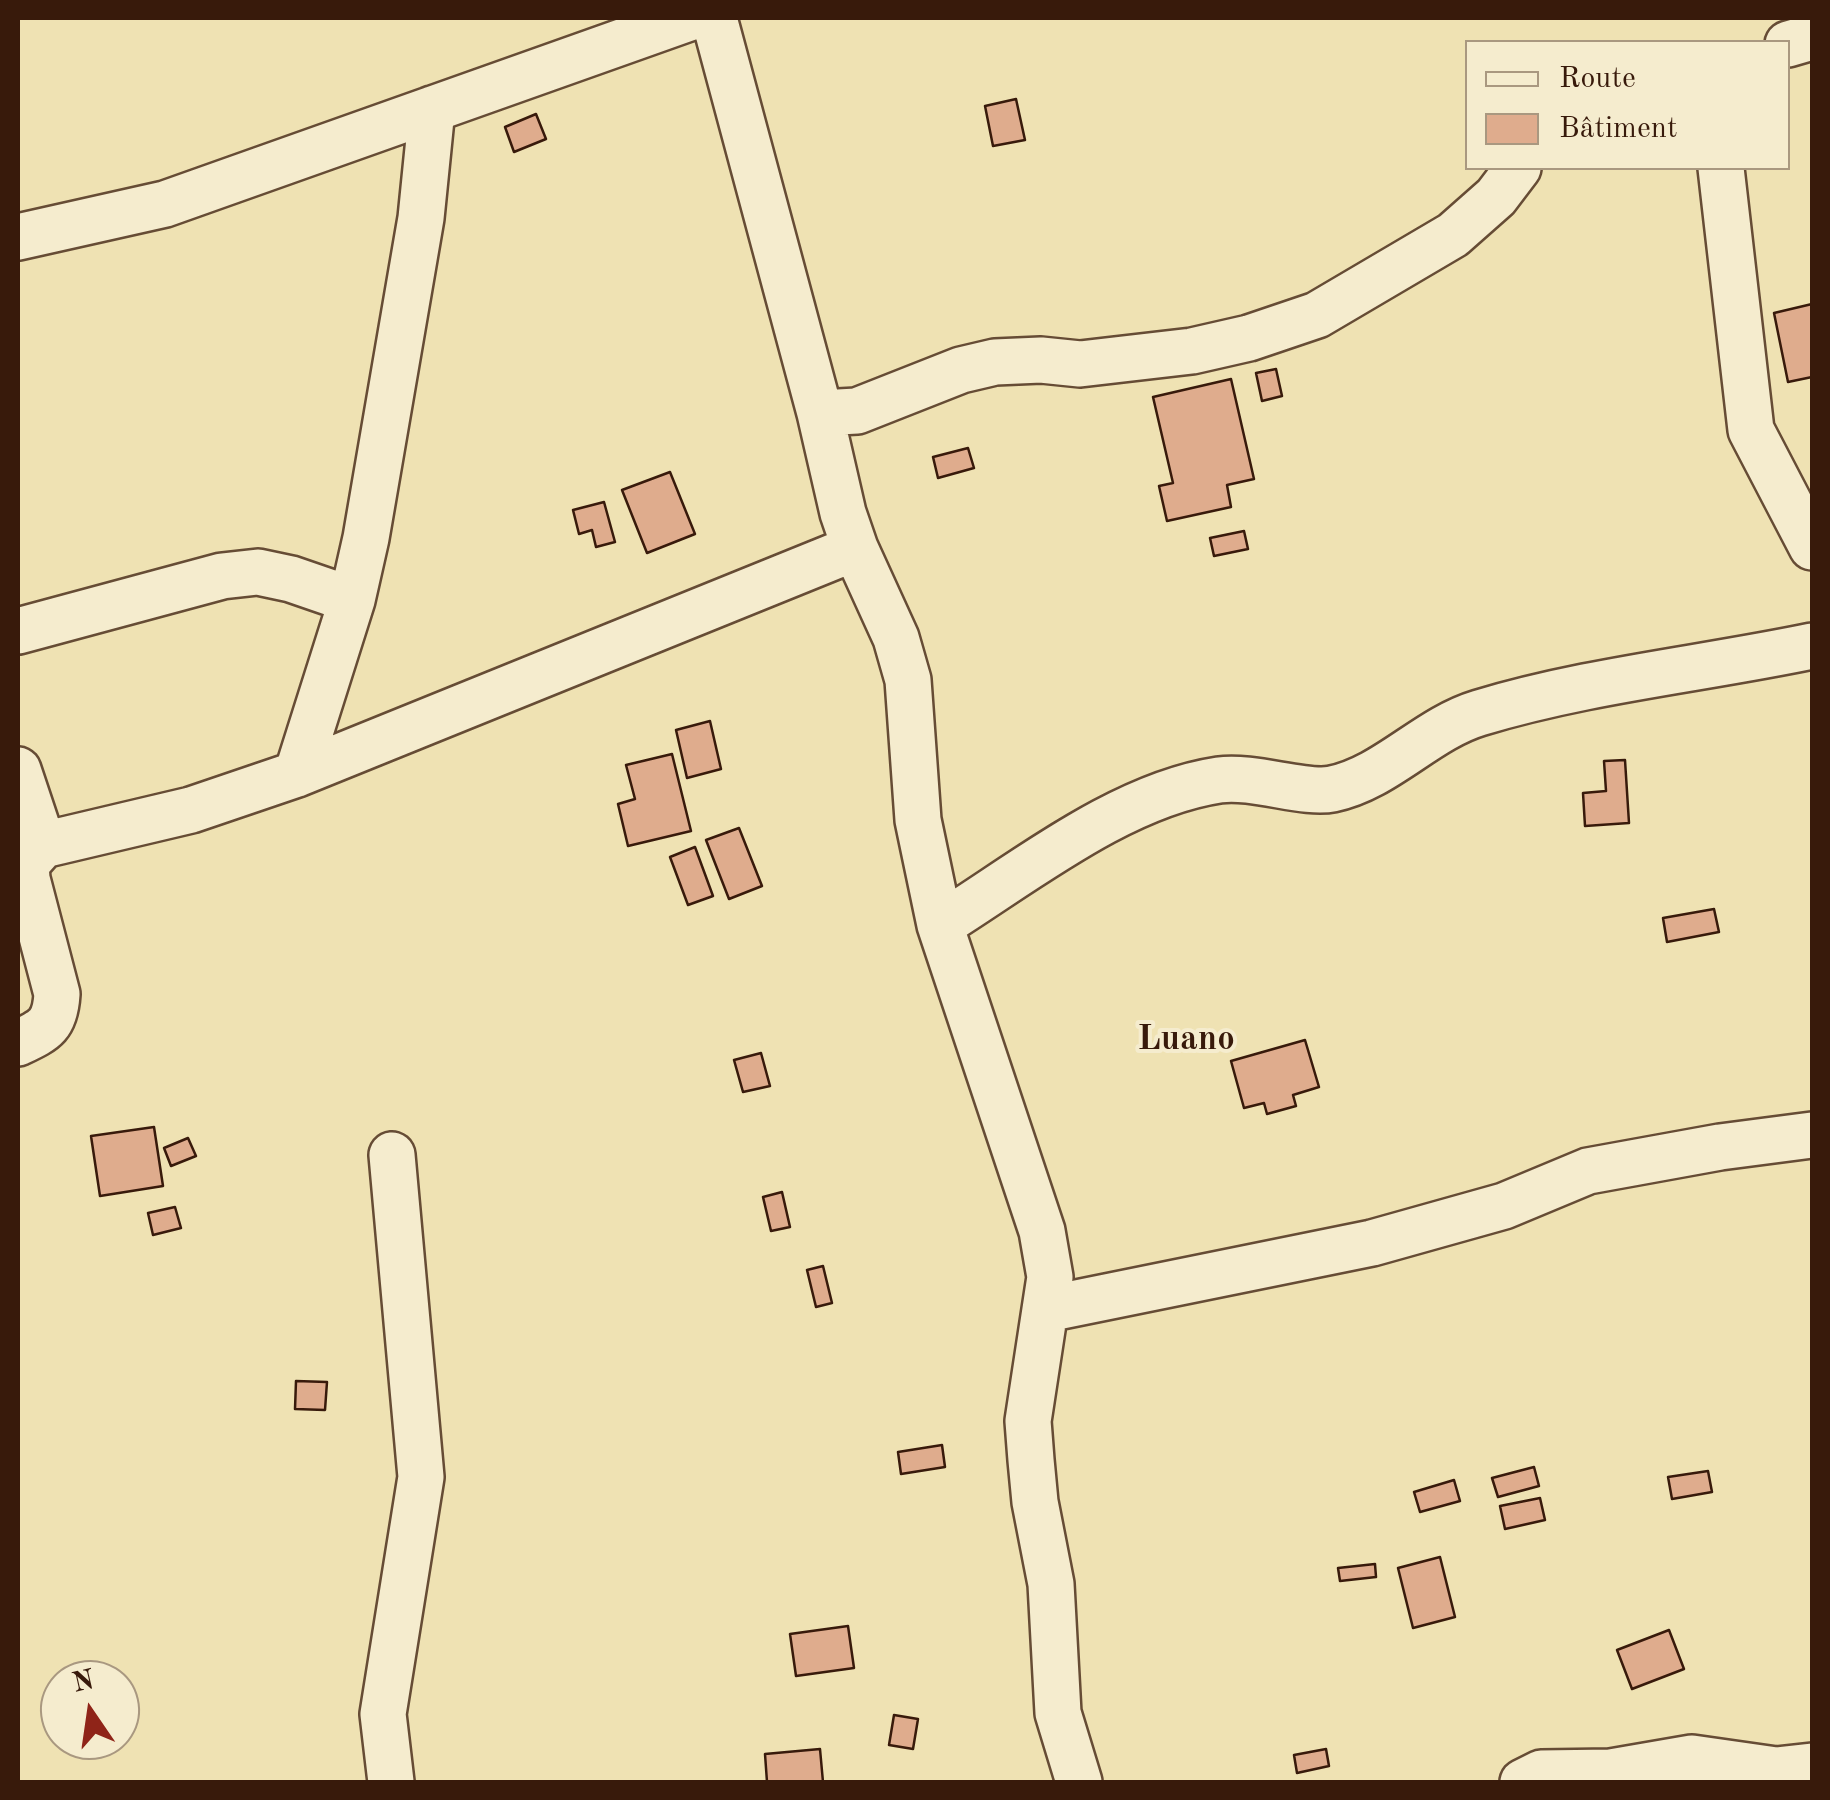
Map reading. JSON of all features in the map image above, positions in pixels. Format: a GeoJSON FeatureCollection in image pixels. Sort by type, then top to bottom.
{"type":"FeatureCollection","features":[{"type":"Feature","properties":{"kind":"street"},"geometry":{"type":"LineString","coordinates":[[18,237],[166,204],[690,18]]}},
{"type":"Feature","properties":{"kind":"street"},"geometry":{"type":"LineString","coordinates":[[714,18],[836,486],[855,548],[889,620],[908,680],[918,820],[940,926],[1042,1231],[1050,1277],[1028,1422],[1035,1502],[1051,1584],[1058,1713],[1079,1782]]}},
{"type":"Feature","properties":{"kind":"street"},"geometry":{"type":"LineString","coordinates":[[297,774],[352,600],[383,452],[421,218],[432,109]]}},
{"type":"Feature","properties":{"kind":"street"},"geometry":{"type":"LineString","coordinates":[[820,413],[857,412],[961,370],[995,362],[1041,360],[1080,364],[1192,351],[1248,338],[1317,315],[1453,235],[1496,197],[1516,170]]}},
{"type":"Feature","properties":{"kind":"street"},"geometry":{"type":"LineString","coordinates":[[1722,170],[1751,430],[1812,547]]}},
{"type":"Feature","properties":{"kind":"street"},"geometry":{"type":"LineString","coordinates":[[18,1043],[52,1022],[56,1013],[56,994],[26,878],[26,864],[42,845],[191,810],[297,774],[855,548]]}},
{"type":"Feature","properties":{"kind":"street"},"geometry":{"type":"LineString","coordinates":[[18,632],[222,576],[258,572],[352,600]]}},
{"type":"Feature","properties":{"kind":"street"},"geometry":{"type":"LineString","coordinates":[[940,926],[1130,806],[1188,785],[1227,779],[1328,790],[1358,780],[1474,714],[1563,691],[1812,646]]}},
{"type":"Feature","properties":{"kind":"street"},"geometry":{"type":"LineString","coordinates":[[18,770],[42,845]]}},
{"type":"Feature","properties":{"kind":"street"},"geometry":{"type":"LineString","coordinates":[[1047,1309],[1357,1246],[1504,1206],[1588,1172],[1720,1147],[1812,1135]]}},
{"type":"Feature","properties":{"kind":"street"},"geometry":{"type":"LineString","coordinates":[[391,1782],[384,1714],[421,1477],[392,1155]]}},
{"type":"Feature","properties":{"kind":"street"},"geometry":{"type":"LineString","coordinates":[[1523,1782],[1541,1773],[1610,1772],[1692,1758],[1776,1770],[1812,1766]]}},
{"type":"Feature","properties":{"kind":"building"},"geometry":{"type":"Polygon","coordinates":[[[1016,99],[1025,140],[993,146],[985,106],[1016,99]]]}},
{"type":"Feature","properties":{"kind":"building"},"geometry":{"type":"Polygon","coordinates":[[[536,114],[546,139],[514,152],[505,127],[536,114]]]}},
{"type":"Feature","properties":{"kind":"building"},"geometry":{"type":"Polygon","coordinates":[[[1812,304],[1812,377],[1788,382],[1774,313],[1812,304]]]}},
{"type":"Feature","properties":{"kind":"building"},"geometry":{"type":"Polygon","coordinates":[[[1276,369],[1282,396],[1262,401],[1256,373],[1276,369]]]}},
{"type":"Feature","properties":{"kind":"building"},"geometry":{"type":"Polygon","coordinates":[[[1231,379],[1254,479],[1227,485],[1231,507],[1167,521],[1159,486],[1173,483],[1153,397],[1231,379]]]}},
{"type":"Feature","properties":{"kind":"building"},"geometry":{"type":"Polygon","coordinates":[[[968,448],[974,468],[938,478],[933,457],[968,448]]]}},
{"type":"Feature","properties":{"kind":"building"},"geometry":{"type":"Polygon","coordinates":[[[670,472],[695,534],[647,553],[622,490],[670,472]]]}},
{"type":"Feature","properties":{"kind":"building"},"geometry":{"type":"Polygon","coordinates":[[[604,502],[615,542],[596,547],[592,530],[579,534],[573,510],[604,502]]]}},
{"type":"Feature","properties":{"kind":"building"},"geometry":{"type":"Polygon","coordinates":[[[1244,531],[1248,549],[1214,556],[1210,538],[1244,531]]]}},
{"type":"Feature","properties":{"kind":"building"},"geometry":{"type":"Polygon","coordinates":[[[710,721],[721,769],[687,778],[676,730],[710,721]]]}},
{"type":"Feature","properties":{"kind":"building"},"geometry":{"type":"Polygon","coordinates":[[[672,754],[691,831],[628,846],[618,804],[635,799],[626,765],[672,754]]]}},
{"type":"Feature","properties":{"kind":"building"},"geometry":{"type":"Polygon","coordinates":[[[1625,760],[1629,823],[1585,826],[1583,793],[1606,791],[1604,761],[1625,760]]]}},
{"type":"Feature","properties":{"kind":"building"},"geometry":{"type":"Polygon","coordinates":[[[739,828],[762,886],[729,899],[706,840],[739,828]]]}},
{"type":"Feature","properties":{"kind":"building"},"geometry":{"type":"Polygon","coordinates":[[[695,847],[713,896],[688,905],[670,857],[695,847]]]}},
{"type":"Feature","properties":{"kind":"building"},"geometry":{"type":"Polygon","coordinates":[[[1714,909],[1719,932],[1667,942],[1663,918],[1714,909]]]}},
{"type":"Feature","properties":{"kind":"building"},"geometry":{"type":"Polygon","coordinates":[[[1305,1040],[1319,1087],[1293,1095],[1296,1106],[1267,1114],[1264,1103],[1244,1108],[1231,1061],[1305,1040]]]}},
{"type":"Feature","properties":{"kind":"building"},"geometry":{"type":"Polygon","coordinates":[[[761,1053],[770,1086],[743,1092],[734,1060],[761,1053]]]}},
{"type":"Feature","properties":{"kind":"building"},"geometry":{"type":"Polygon","coordinates":[[[154,1127],[163,1186],[100,1196],[91,1136],[154,1127]]]}},
{"type":"Feature","properties":{"kind":"building"},"geometry":{"type":"Polygon","coordinates":[[[188,1138],[196,1156],[171,1166],[164,1148],[188,1138]]]}},
{"type":"Feature","properties":{"kind":"building"},"geometry":{"type":"Polygon","coordinates":[[[782,1192],[790,1227],[771,1231],[763,1197],[782,1192]]]}},
{"type":"Feature","properties":{"kind":"building"},"geometry":{"type":"Polygon","coordinates":[[[175,1207],[181,1228],[153,1235],[148,1213],[175,1207]]]}},
{"type":"Feature","properties":{"kind":"building"},"geometry":{"type":"Polygon","coordinates":[[[823,1266],[832,1303],[816,1307],[807,1270],[823,1266]]]}},
{"type":"Feature","properties":{"kind":"building"},"geometry":{"type":"Polygon","coordinates":[[[296,1381],[327,1382],[325,1410],[295,1409],[296,1381]]]}},
{"type":"Feature","properties":{"kind":"building"},"geometry":{"type":"Polygon","coordinates":[[[942,1445],[945,1467],[901,1474],[898,1452],[942,1445]]]}},
{"type":"Feature","properties":{"kind":"building"},"geometry":{"type":"Polygon","coordinates":[[[1534,1467],[1539,1486],[1498,1497],[1492,1478],[1534,1467]]]}},
{"type":"Feature","properties":{"kind":"building"},"geometry":{"type":"Polygon","coordinates":[[[1708,1471],[1712,1492],[1672,1499],[1668,1477],[1708,1471]]]}},
{"type":"Feature","properties":{"kind":"building"},"geometry":{"type":"Polygon","coordinates":[[[1454,1480],[1460,1501],[1420,1512],[1414,1492],[1454,1480]]]}},
{"type":"Feature","properties":{"kind":"building"},"geometry":{"type":"Polygon","coordinates":[[[1540,1498],[1545,1520],[1505,1529],[1500,1506],[1540,1498]]]}},
{"type":"Feature","properties":{"kind":"building"},"geometry":{"type":"Polygon","coordinates":[[[1440,1557],[1455,1617],[1413,1628],[1398,1568],[1440,1557]]]}},
{"type":"Feature","properties":{"kind":"building"},"geometry":{"type":"Polygon","coordinates":[[[1375,1564],[1376,1577],[1340,1581],[1338,1568],[1375,1564]]]}},
{"type":"Feature","properties":{"kind":"building"},"geometry":{"type":"Polygon","coordinates":[[[848,1626],[854,1668],[796,1676],[790,1634],[848,1626]]]}},
{"type":"Feature","properties":{"kind":"building"},"geometry":{"type":"Polygon","coordinates":[[[1669,1630],[1684,1669],[1632,1689],[1617,1650],[1669,1630]]]}},
{"type":"Feature","properties":{"kind":"building"},"geometry":{"type":"Polygon","coordinates":[[[894,1715],[918,1719],[913,1749],[889,1745],[894,1715]]]}},
{"type":"Feature","properties":{"kind":"building"},"geometry":{"type":"Polygon","coordinates":[[[820,1749],[823,1782],[767,1782],[765,1754],[820,1749]]]}},
{"type":"Feature","properties":{"kind":"building"},"geometry":{"type":"Polygon","coordinates":[[[1326,1749],[1329,1766],[1297,1773],[1294,1755],[1326,1749]]]}},
{"type":"Feature","properties":{"kind":"district","name":"Luano"},"geometry":{"type":"Point","coordinates":[1186,1040]}}]}
